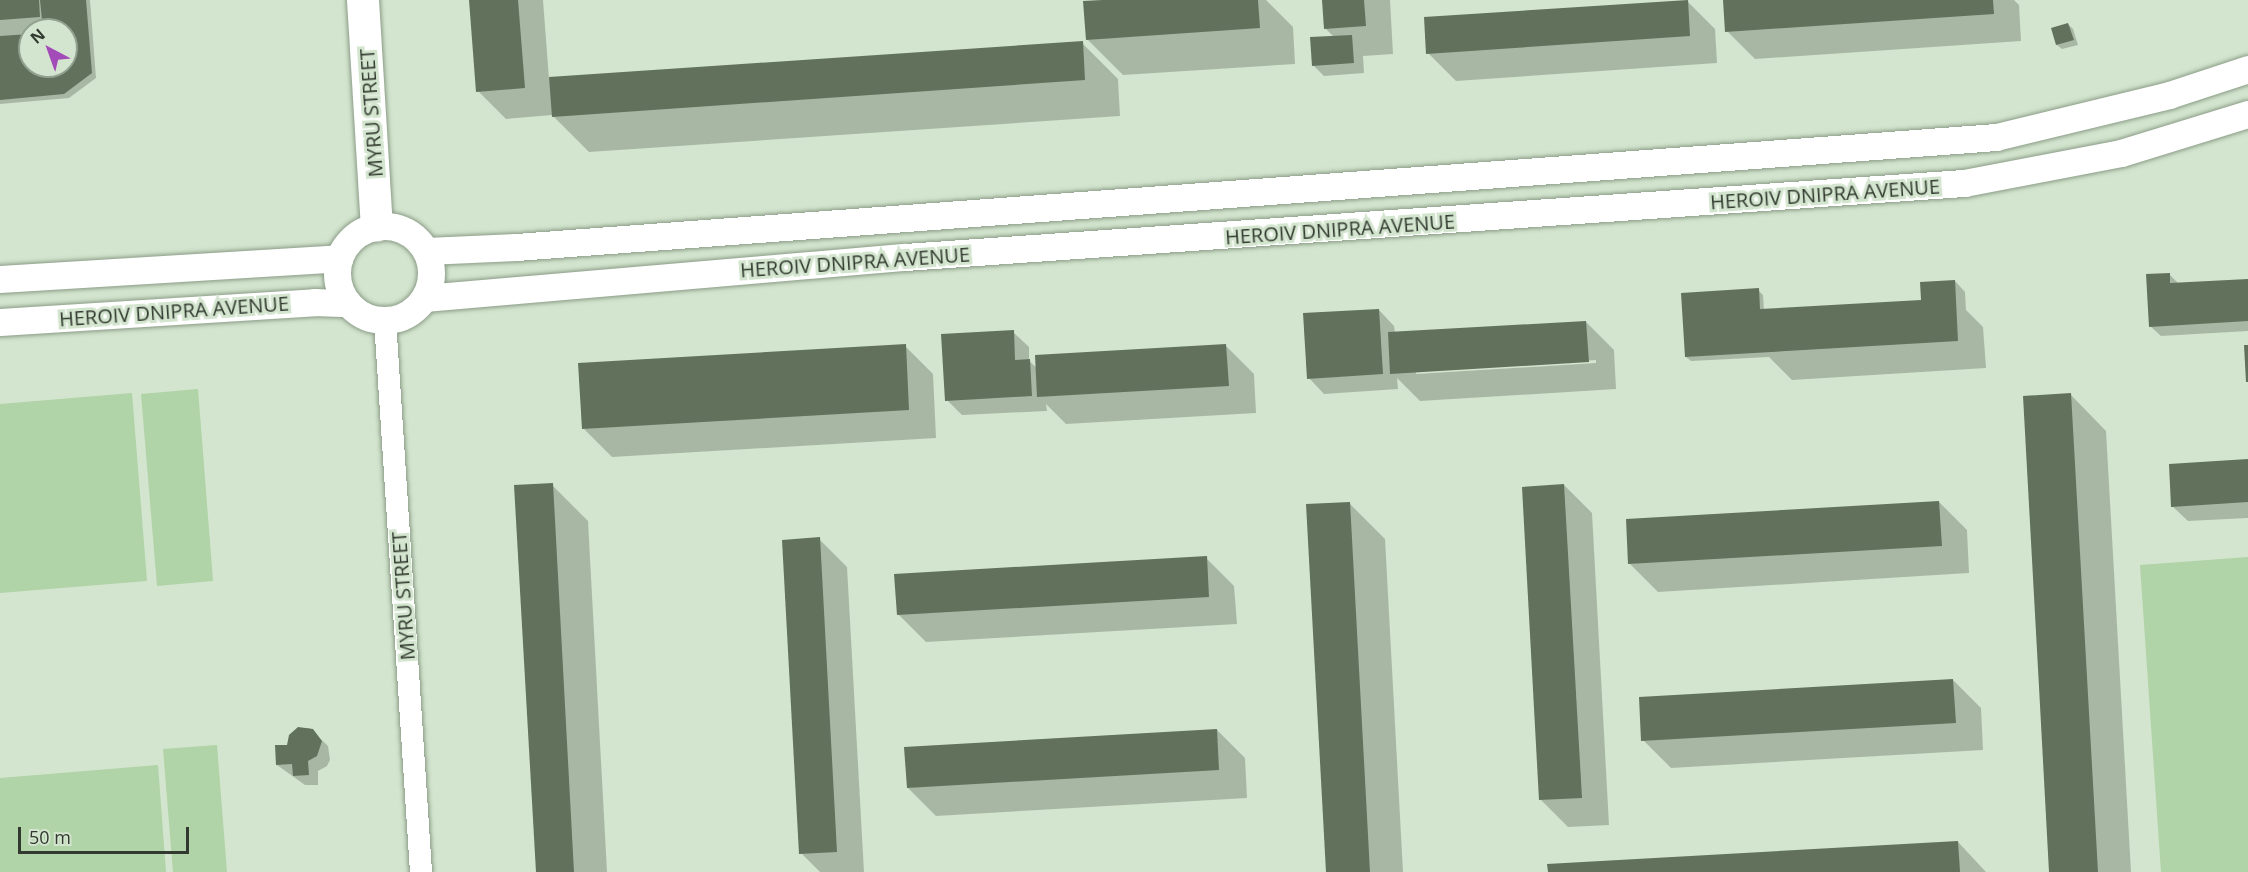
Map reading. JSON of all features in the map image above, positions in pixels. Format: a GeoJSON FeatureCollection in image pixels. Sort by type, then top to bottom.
{"type":"FeatureCollection","features":[{"type":"Feature","properties":{"kind":"main road","name":"MYRU STREET"},"geometry":{"type":"LineString","coordinates":[[363,0],[377,226]]}},
{"type":"Feature","properties":{"kind":"street","name":"HEROIV DNIPRA AVENUE"},"geometry":{"type":"LineString","coordinates":[[426,251],[516,247],[1996,137],[2169,95],[2248,69]]}},
{"type":"Feature","properties":{"kind":"street","name":"HEROIV DNIPRA AVENUE"},"geometry":{"type":"LineString","coordinates":[[424,298],[905,257],[1620,209],[1964,183],[2121,153],[2248,114]]}},
{"type":"Feature","properties":{"kind":"street"},"geometry":{"type":"LineString","coordinates":[[1617,164],[1620,209]]}},
{"type":"Feature","properties":{"kind":"street"},"geometry":{"type":"LineString","coordinates":[[1159,198],[1159,241]]}},
{"type":"Feature","properties":{"kind":"street"},"geometry":{"type":"LineString","coordinates":[[377,226],[392,226],[406,231],[418,240],[426,251],[431,267],[430,283],[424,298],[414,309],[400,317],[385,320],[370,318],[348,303],[338,280],[339,258],[349,241],[362,231],[377,226]]}},
{"type":"Feature","properties":{"kind":"street","name":"HEROIV DNIPRA AVENUE"},"geometry":{"type":"LineString","coordinates":[[0,279],[339,258]]}},
{"type":"Feature","properties":{"kind":"street","name":"HEROIV DNIPRA AVENUE"},"geometry":{"type":"LineString","coordinates":[[0,322],[314,302],[348,303]]}},
{"type":"Feature","properties":{"kind":"street","name":"MYRU STREET"},"geometry":{"type":"LineString","coordinates":[[385,320],[421,872]]}},
{"type":"Feature","properties":{"kind":"green space"},"geometry":{"type":"Polygon","coordinates":[[[198,389],[213,581],[157,586],[141,394],[198,389]]]}},
{"type":"Feature","properties":{"kind":"green space"},"geometry":{"type":"Polygon","coordinates":[[[132,393],[147,581],[0,593],[0,404],[132,393]]]}},
{"type":"Feature","properties":{"kind":"green space"},"geometry":{"type":"Polygon","coordinates":[[[2248,557],[2248,872],[2161,872],[2140,565],[2248,557]]]}},
{"type":"Feature","properties":{"kind":"green space"},"geometry":{"type":"Polygon","coordinates":[[[217,745],[227,872],[173,872],[163,749],[217,745]]]}},
{"type":"Feature","properties":{"kind":"green space"},"geometry":{"type":"Polygon","coordinates":[[[158,765],[166,872],[0,872],[0,778],[158,765]]]}},
{"type":"Feature","properties":{"kind":"building"},"geometry":{"type":"Polygon","coordinates":[[[0,0],[39,0],[40,17],[0,20],[0,0]]]}},
{"type":"Feature","properties":{"kind":"building"},"geometry":{"type":"Polygon","coordinates":[[[40,0],[86,0],[92,73],[64,94],[0,100],[0,36],[18,35],[18,78],[78,78],[78,18],[42,18],[40,0]]]}},
{"type":"Feature","properties":{"kind":"building"},"geometry":{"type":"Polygon","coordinates":[[[469,0],[518,0],[525,88],[476,92],[469,0]]]}},
{"type":"Feature","properties":{"kind":"building"},"geometry":{"type":"Polygon","coordinates":[[[1258,0],[1260,28],[1086,40],[1083,1],[1258,0]]]}},
{"type":"Feature","properties":{"kind":"building"},"geometry":{"type":"Polygon","coordinates":[[[1322,0],[1364,0],[1366,26],[1324,29],[1322,0]]]}},
{"type":"Feature","properties":{"kind":"building"},"geometry":{"type":"Polygon","coordinates":[[[1688,0],[1690,36],[1426,54],[1424,17],[1688,0]]]}},
{"type":"Feature","properties":{"kind":"building"},"geometry":{"type":"Polygon","coordinates":[[[1723,0],[1993,0],[1994,14],[1725,32],[1723,0]]]}},
{"type":"Feature","properties":{"kind":"building"},"geometry":{"type":"Polygon","coordinates":[[[2068,23],[2074,40],[2056,45],[2051,28],[2068,23]]]}},
{"type":"Feature","properties":{"kind":"building"},"geometry":{"type":"Polygon","coordinates":[[[1352,35],[1354,63],[1312,66],[1310,37],[1352,35]]]}},
{"type":"Feature","properties":{"kind":"building"},"geometry":{"type":"Polygon","coordinates":[[[1083,41],[1085,80],[552,117],[549,77],[1083,41]]]}},
{"type":"Feature","properties":{"kind":"building"},"geometry":{"type":"Polygon","coordinates":[[[2170,273],[2170,283],[2248,279],[2248,321],[2149,327],[2146,274],[2170,273]]]}},
{"type":"Feature","properties":{"kind":"building"},"geometry":{"type":"Polygon","coordinates":[[[1955,280],[1958,341],[1685,357],[1681,293],[1759,288],[1760,309],[1921,300],[1920,282],[1955,280]]]}},
{"type":"Feature","properties":{"kind":"building"},"geometry":{"type":"Polygon","coordinates":[[[1379,309],[1383,374],[1307,379],[1303,313],[1379,309]]]}},
{"type":"Feature","properties":{"kind":"building"},"geometry":{"type":"Polygon","coordinates":[[[1586,321],[1589,362],[1390,374],[1388,332],[1586,321]]]}},
{"type":"Feature","properties":{"kind":"building"},"geometry":{"type":"Polygon","coordinates":[[[1014,330],[1015,360],[1030,359],[1032,396],[945,401],[941,334],[1014,330]]]}},
{"type":"Feature","properties":{"kind":"building"},"geometry":{"type":"Polygon","coordinates":[[[906,344],[909,410],[582,429],[578,363],[906,344]]]}},
{"type":"Feature","properties":{"kind":"building"},"geometry":{"type":"Polygon","coordinates":[[[1226,344],[1229,386],[1037,397],[1035,355],[1226,344]]]}},
{"type":"Feature","properties":{"kind":"building"},"geometry":{"type":"Polygon","coordinates":[[[2244,345],[2248,345],[2248,382],[2246,382],[2244,345]]]}},
{"type":"Feature","properties":{"kind":"building"},"geometry":{"type":"Polygon","coordinates":[[[2071,393],[2098,872],[2049,872],[2023,396],[2071,393]]]}},
{"type":"Feature","properties":{"kind":"building"},"geometry":{"type":"Polygon","coordinates":[[[2248,459],[2248,502],[2171,507],[2169,464],[2248,459]]]}},
{"type":"Feature","properties":{"kind":"building"},"geometry":{"type":"Polygon","coordinates":[[[553,483],[574,872],[536,872],[514,485],[553,483]]]}},
{"type":"Feature","properties":{"kind":"building"},"geometry":{"type":"Polygon","coordinates":[[[1564,484],[1582,798],[1539,800],[1522,487],[1564,484]]]}},
{"type":"Feature","properties":{"kind":"building"},"geometry":{"type":"Polygon","coordinates":[[[1939,501],[1942,546],[1628,564],[1626,519],[1939,501]]]}},
{"type":"Feature","properties":{"kind":"building"},"geometry":{"type":"Polygon","coordinates":[[[1350,502],[1370,872],[1326,872],[1306,504],[1350,502]]]}},
{"type":"Feature","properties":{"kind":"building"},"geometry":{"type":"Polygon","coordinates":[[[820,537],[837,852],[799,854],[782,540],[820,537]]]}},
{"type":"Feature","properties":{"kind":"building"},"geometry":{"type":"Polygon","coordinates":[[[1207,556],[1209,597],[897,615],[894,574],[1207,556]]]}},
{"type":"Feature","properties":{"kind":"building"},"geometry":{"type":"Polygon","coordinates":[[[1953,679],[1956,723],[1641,741],[1639,697],[1953,679]]]}},
{"type":"Feature","properties":{"kind":"building"},"geometry":{"type":"Polygon","coordinates":[[[298,727],[313,729],[322,741],[317,756],[308,761],[309,775],[293,776],[292,764],[276,765],[275,745],[287,745],[289,735],[298,727]]]}},
{"type":"Feature","properties":{"kind":"building"},"geometry":{"type":"Polygon","coordinates":[[[1217,729],[1219,770],[907,788],[904,747],[1217,729]]]}},
{"type":"Feature","properties":{"kind":"building"},"geometry":{"type":"Polygon","coordinates":[[[1958,841],[1960,872],[1548,872],[1547,864],[1958,841]]]}}]}
